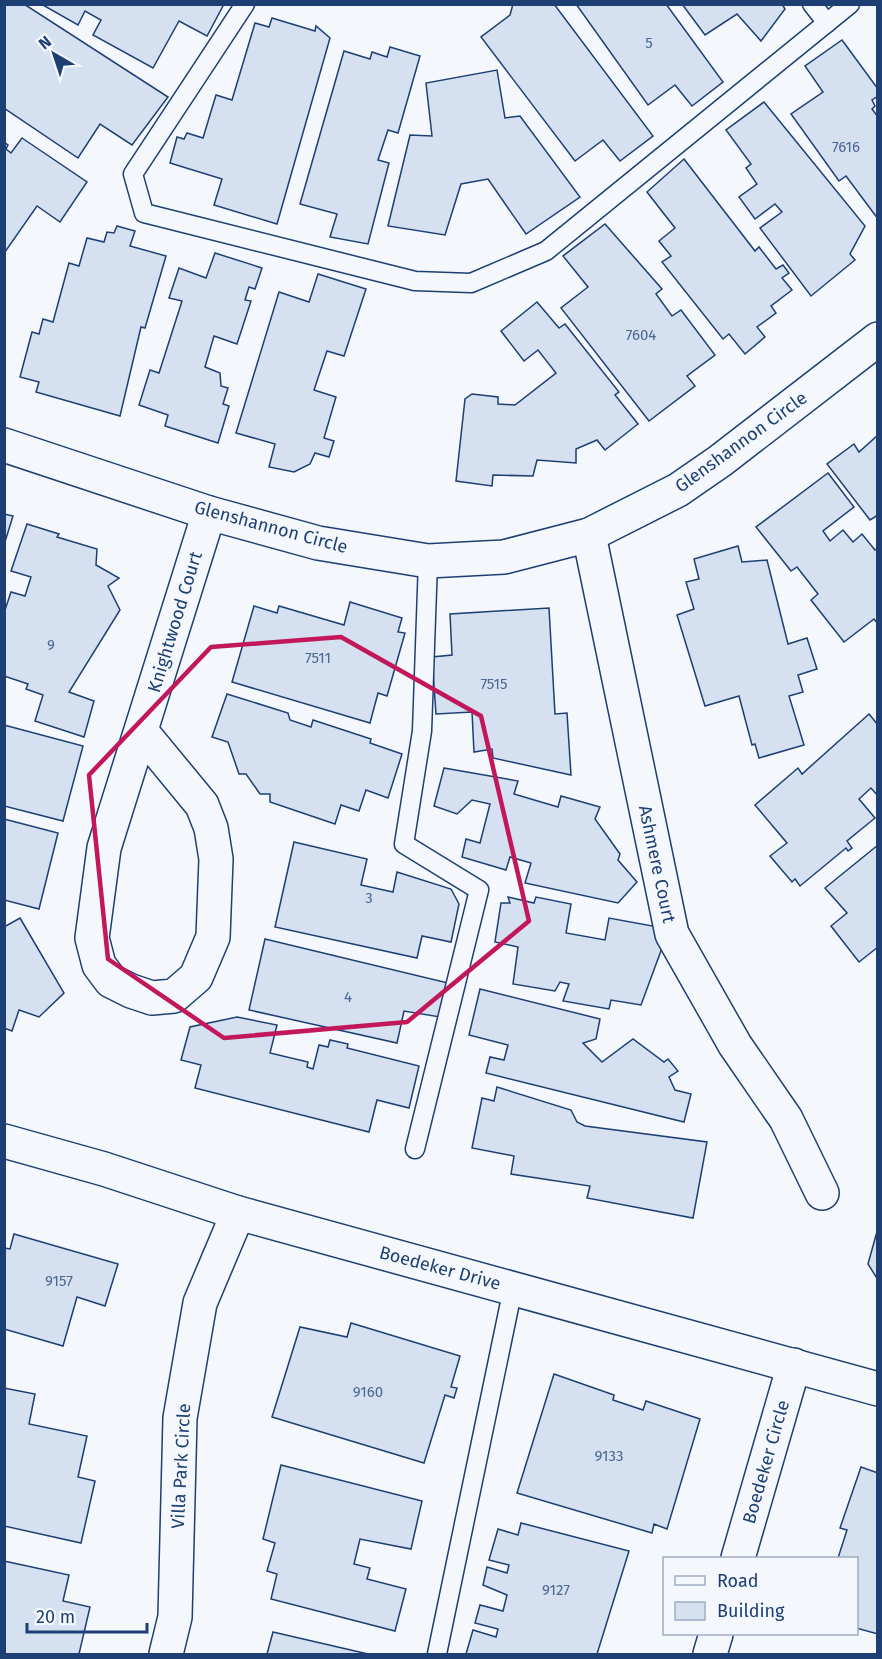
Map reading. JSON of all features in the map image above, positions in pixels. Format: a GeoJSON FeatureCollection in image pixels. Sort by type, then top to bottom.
{"type":"FeatureCollection","features":[{"type":"Feature","properties":{"kind":"street","name":"Glenshannon Circle"},"geometry":{"type":"LineString","coordinates":[[4,445],[209,513],[318,543],[428,561],[504,557],[589,535],[678,490],[720,461],[878,339]]}},
{"type":"Feature","properties":{"kind":"street","name":"Knightwood Court"},"geometry":{"type":"LineString","coordinates":[[141,731],[202,805],[211,828],[216,859],[213,937],[196,977],[174,996],[152,998],[111,981],[99,965],[92,938],[104,848],[209,513]]}},
{"type":"Feature","properties":{"kind":"street","name":"Ashmere Court"},"geometry":{"type":"LineString","coordinates":[[589,535],[672,934],[735,1045],[786,1119],[822,1193]]}},
{"type":"Feature","properties":{"kind":"street","name":"Boedeker Drive"},"geometry":{"type":"LineString","coordinates":[[4,1141],[104,1169],[238,1213],[878,1389]]}},
{"type":"Feature","properties":{"kind":"street","name":"Villa Park Circle"},"geometry":{"type":"LineString","coordinates":[[166,1654],[175,1617],[180,1418],[200,1303],[238,1213]]}},
{"type":"Feature","properties":{"kind":"street","name":"Boedeker Circle"},"geometry":{"type":"LineString","coordinates":[[738,1557],[794,1365]]}},
{"type":"Feature","properties":{"kind":"street"},"geometry":{"type":"LineString","coordinates":[[710,1654],[716,1635]]}},
{"type":"Feature","properties":{"kind":"lane"},"geometry":{"type":"LineString","coordinates":[[245,4],[133,174],[144,213],[415,280],[471,283],[546,251],[850,4]]}},
{"type":"Feature","properties":{"kind":"lane"},"geometry":{"type":"LineString","coordinates":[[812,4],[827,23]]}},
{"type":"Feature","properties":{"kind":"lane"},"geometry":{"type":"LineString","coordinates":[[415,1149],[478,890],[405,844],[422,731],[428,561]]}},
{"type":"Feature","properties":{"kind":"lane"},"geometry":{"type":"LineString","coordinates":[[437,1654],[513,1288]]}},
{"type":"Feature","properties":{"kind":"highlighted area"},"geometry":{"type":"Polygon","coordinates":[[[341,637],[481,716],[529,921],[407,1022],[224,1038],[108,959],[89,775],[211,647],[341,637]]]}},
{"type":"Feature","properties":{"kind":"building"},"geometry":{"type":"Polygon","coordinates":[[[4,4],[24,4],[168,97],[132,145],[100,124],[78,158],[4,108],[4,4]]]}},
{"type":"Feature","properties":{"kind":"building"},"geometry":{"type":"Polygon","coordinates":[[[41,4],[224,4],[207,36],[179,21],[153,68],[93,35],[101,20],[85,11],[78,25],[41,4]]]}},
{"type":"Feature","properties":{"kind":"building"},"geometry":{"type":"Polygon","coordinates":[[[513,4],[554,4],[653,136],[620,161],[603,140],[575,161],[481,37],[510,15],[513,4]]]}},
{"type":"Feature","properties":{"kind":"building"},"geometry":{"type":"Polygon","coordinates":[[[576,4],[666,4],[723,82],[692,106],[675,85],[648,105],[576,4]]]}},
{"type":"Feature","properties":{"kind":"building"},"geometry":{"type":"Polygon","coordinates":[[[682,4],[782,4],[785,9],[761,41],[737,14],[705,35],[682,4]]]}},
{"type":"Feature","properties":{"kind":"building"},"geometry":{"type":"Polygon","coordinates":[[[272,18],[315,31],[316,26],[330,38],[277,224],[214,205],[222,179],[170,163],[177,137],[184,139],[187,133],[203,138],[216,95],[232,100],[255,23],[269,27],[272,18]]]}},
{"type":"Feature","properties":{"kind":"building"},"geometry":{"type":"Polygon","coordinates":[[[842,40],[878,89],[878,96],[872,100],[875,106],[872,109],[878,117],[878,219],[846,176],[839,181],[791,114],[823,92],[805,66],[842,40]]]}},
{"type":"Feature","properties":{"kind":"building"},"geometry":{"type":"Polygon","coordinates":[[[390,47],[420,56],[398,133],[388,130],[378,160],[389,163],[368,244],[330,237],[337,214],[300,204],[344,51],[370,59],[372,52],[387,57],[390,47]]]}},
{"type":"Feature","properties":{"kind":"building"},"geometry":{"type":"Polygon","coordinates":[[[497,70],[505,118],[520,116],[580,197],[526,234],[488,179],[461,184],[445,235],[388,226],[410,135],[432,136],[426,83],[497,70]]]}},
{"type":"Feature","properties":{"kind":"building"},"geometry":{"type":"Polygon","coordinates":[[[764,102],[865,226],[850,254],[855,260],[811,296],[760,228],[782,212],[775,204],[755,219],[739,197],[757,184],[746,168],[751,164],[726,130],[764,102]]]}},
{"type":"Feature","properties":{"kind":"building"},"geometry":{"type":"Polygon","coordinates":[[[22,138],[87,182],[60,222],[37,206],[5,252],[4,142],[8,145],[6,149],[11,153],[22,138]]]}},
{"type":"Feature","properties":{"kind":"building"},"geometry":{"type":"Polygon","coordinates":[[[684,159],[755,251],[759,247],[776,269],[783,265],[789,273],[782,278],[792,290],[771,306],[776,313],[757,327],[765,337],[745,354],[729,334],[723,339],[662,262],[671,256],[659,241],[675,228],[647,192],[684,159]]]}},
{"type":"Feature","properties":{"kind":"building"},"geometry":{"type":"Polygon","coordinates":[[[605,224],[662,289],[656,294],[672,316],[681,310],[715,355],[687,376],[695,386],[649,421],[561,308],[588,287],[563,256],[605,224]]]}},
{"type":"Feature","properties":{"kind":"building"},"geometry":{"type":"Polygon","coordinates":[[[117,226],[135,231],[130,246],[166,256],[145,328],[141,327],[120,416],[36,392],[39,382],[20,377],[32,332],[39,334],[43,319],[53,322],[69,263],[79,266],[87,238],[104,242],[107,232],[114,233],[117,226]]]}},
{"type":"Feature","properties":{"kind":"building"},"geometry":{"type":"Polygon","coordinates":[[[215,253],[262,268],[255,289],[249,287],[245,300],[251,301],[237,344],[214,336],[205,367],[220,373],[221,386],[228,388],[223,404],[229,406],[218,443],[165,426],[168,415],[139,405],[150,370],[159,373],[182,301],[169,298],[179,268],[206,278],[215,253]]]}},
{"type":"Feature","properties":{"kind":"building"},"geometry":{"type":"Polygon","coordinates":[[[318,274],[366,289],[344,356],[327,351],[314,390],[336,397],[324,438],[334,441],[329,457],[315,453],[310,464],[294,472],[269,467],[275,444],[236,433],[279,292],[309,302],[318,274]]]}},
{"type":"Feature","properties":{"kind":"building"},"geometry":{"type":"Polygon","coordinates":[[[537,302],[559,328],[565,324],[619,392],[615,395],[638,424],[605,450],[597,440],[576,449],[576,463],[537,460],[533,476],[493,475],[492,486],[456,481],[465,399],[472,394],[498,397],[498,404],[515,405],[556,373],[538,350],[524,361],[501,331],[537,302]]]}},
{"type":"Feature","properties":{"kind":"building"},"geometry":{"type":"Polygon","coordinates":[[[878,435],[878,515],[870,520],[827,464],[854,444],[859,452],[878,435]]]}},
{"type":"Feature","properties":{"kind":"building"},"geometry":{"type":"Polygon","coordinates":[[[828,473],[854,507],[823,531],[830,541],[843,530],[853,542],[862,534],[875,550],[878,548],[878,624],[874,619],[844,642],[811,600],[818,594],[797,567],[791,571],[756,527],[828,473]]]}},
{"type":"Feature","properties":{"kind":"building"},"geometry":{"type":"Polygon","coordinates":[[[4,514],[13,516],[4,545],[4,514]]]}},
{"type":"Feature","properties":{"kind":"building"},"geometry":{"type":"Polygon","coordinates":[[[27,524],[59,534],[57,537],[97,549],[96,565],[119,578],[108,586],[120,610],[69,692],[94,701],[84,737],[35,721],[43,695],[26,689],[28,684],[4,676],[4,613],[11,592],[25,596],[31,577],[11,571],[27,524]]]}},
{"type":"Feature","properties":{"kind":"building"},"geometry":{"type":"Polygon","coordinates":[[[738,546],[742,562],[767,560],[788,644],[807,638],[817,669],[798,675],[803,692],[789,696],[804,745],[759,758],[755,744],[752,745],[739,696],[705,706],[677,615],[694,609],[686,582],[699,579],[694,559],[738,546]]]}},
{"type":"Feature","properties":{"kind":"building"},"geometry":{"type":"Polygon","coordinates":[[[350,602],[402,618],[398,632],[405,633],[387,696],[378,693],[370,723],[232,682],[254,606],[277,613],[279,606],[344,625],[350,602]]]}},
{"type":"Feature","properties":{"kind":"building"},"geometry":{"type":"Polygon","coordinates":[[[549,608],[555,714],[567,713],[571,775],[493,758],[492,749],[474,752],[472,712],[436,714],[432,657],[452,655],[450,614],[549,608]]]}},
{"type":"Feature","properties":{"kind":"building"},"geometry":{"type":"Polygon","coordinates":[[[227,694],[288,713],[290,720],[311,727],[313,720],[371,739],[370,743],[402,754],[388,798],[366,790],[359,811],[341,805],[335,824],[270,802],[270,794],[260,794],[246,774],[239,774],[228,742],[212,737],[227,694]]]}},
{"type":"Feature","properties":{"kind":"building"},"geometry":{"type":"Polygon","coordinates":[[[869,714],[878,725],[878,796],[871,788],[859,799],[875,818],[847,841],[852,848],[848,851],[846,848],[800,886],[795,879],[792,882],[770,856],[787,843],[755,805],[798,768],[802,774],[869,714]]]}},
{"type":"Feature","properties":{"kind":"building"},"geometry":{"type":"Polygon","coordinates":[[[4,725],[83,746],[63,821],[4,806],[4,725]]]}},
{"type":"Feature","properties":{"kind":"building"},"geometry":{"type":"Polygon","coordinates":[[[444,768],[518,781],[514,794],[558,807],[561,796],[600,807],[595,819],[620,854],[618,860],[637,882],[618,903],[525,883],[531,863],[510,857],[506,870],[462,857],[466,839],[480,843],[490,804],[472,800],[457,814],[434,806],[444,768]]]}},
{"type":"Feature","properties":{"kind":"building"},"geometry":{"type":"Polygon","coordinates":[[[4,819],[58,833],[39,909],[4,900],[4,819]]]}},
{"type":"Feature","properties":{"kind":"building"},"geometry":{"type":"Polygon","coordinates":[[[294,842],[367,859],[361,885],[393,892],[397,872],[451,889],[459,904],[451,942],[422,936],[417,958],[275,927],[294,842]]]}},
{"type":"Feature","properties":{"kind":"building"},"geometry":{"type":"Polygon","coordinates":[[[878,845],[878,947],[859,962],[831,926],[847,913],[825,888],[878,845]]]}},
{"type":"Feature","properties":{"kind":"building"},"geometry":{"type":"Polygon","coordinates":[[[508,897],[534,903],[536,897],[571,904],[566,933],[605,940],[609,918],[669,929],[641,1005],[611,1000],[609,1009],[563,1001],[569,984],[560,982],[555,991],[513,984],[518,947],[495,942],[501,903],[510,903],[508,897]]]}},
{"type":"Feature","properties":{"kind":"building"},"geometry":{"type":"Polygon","coordinates":[[[20,918],[64,993],[39,1017],[19,1010],[12,1031],[4,1028],[4,927],[20,918]]]}},
{"type":"Feature","properties":{"kind":"building"},"geometry":{"type":"Polygon","coordinates":[[[265,939],[448,983],[440,1017],[404,1011],[397,1043],[249,1010],[265,939]]]}},
{"type":"Feature","properties":{"kind":"building"},"geometry":{"type":"Polygon","coordinates":[[[480,989],[600,1019],[596,1039],[583,1043],[602,1062],[633,1039],[664,1062],[668,1059],[678,1071],[669,1077],[675,1090],[691,1094],[684,1122],[486,1073],[490,1057],[504,1060],[508,1045],[469,1035],[480,989]]]}},
{"type":"Feature","properties":{"kind":"building"},"geometry":{"type":"Polygon","coordinates":[[[237,1017],[277,1025],[270,1053],[308,1062],[307,1067],[313,1069],[319,1045],[328,1047],[330,1040],[348,1044],[347,1048],[419,1066],[409,1108],[377,1100],[369,1132],[195,1088],[201,1065],[181,1060],[190,1027],[237,1017]]]}},
{"type":"Feature","properties":{"kind":"building"},"geometry":{"type":"Polygon","coordinates":[[[497,1087],[571,1110],[577,1122],[585,1126],[707,1142],[693,1218],[587,1198],[590,1186],[511,1174],[514,1156],[472,1148],[482,1098],[494,1101],[497,1087]]]}},
{"type":"Feature","properties":{"kind":"building"},"geometry":{"type":"Polygon","coordinates":[[[878,1228],[878,1280],[868,1264],[878,1228]]]}},
{"type":"Feature","properties":{"kind":"building"},"geometry":{"type":"Polygon","coordinates":[[[14,1234],[118,1264],[105,1306],[77,1297],[63,1346],[4,1329],[4,1248],[10,1249],[14,1234]]]}},
{"type":"Feature","properties":{"kind":"building"},"geometry":{"type":"Polygon","coordinates":[[[351,1323],[460,1356],[451,1387],[457,1388],[454,1398],[445,1395],[424,1463],[272,1417],[300,1327],[347,1337],[351,1323]]]}},
{"type":"Feature","properties":{"kind":"building"},"geometry":{"type":"Polygon","coordinates":[[[554,1374],[614,1395],[613,1400],[643,1410],[646,1401],[700,1419],[667,1529],[654,1524],[652,1533],[517,1493],[554,1374]]]}},
{"type":"Feature","properties":{"kind":"building"},"geometry":{"type":"Polygon","coordinates":[[[4,1388],[35,1394],[29,1424],[87,1436],[78,1477],[95,1481],[81,1543],[4,1526],[4,1388]]]}},
{"type":"Feature","properties":{"kind":"building"},"geometry":{"type":"Polygon","coordinates":[[[281,1465],[422,1501],[411,1549],[360,1539],[354,1564],[370,1568],[367,1579],[406,1589],[395,1631],[271,1599],[277,1574],[267,1571],[275,1543],[263,1539],[281,1465]]]}},
{"type":"Feature","properties":{"kind":"building"},"geometry":{"type":"Polygon","coordinates":[[[861,1467],[878,1473],[878,1634],[858,1629],[858,1557],[838,1557],[847,1530],[840,1528],[861,1467]]]}},
{"type":"Feature","properties":{"kind":"building"},"geometry":{"type":"Polygon","coordinates":[[[521,1523],[629,1551],[597,1654],[466,1654],[473,1630],[496,1637],[498,1629],[475,1623],[480,1605],[503,1611],[507,1595],[483,1585],[487,1567],[507,1573],[509,1565],[489,1560],[498,1529],[518,1535],[521,1523]]]}},
{"type":"Feature","properties":{"kind":"building"},"geometry":{"type":"Polygon","coordinates":[[[4,1561],[69,1575],[63,1601],[90,1607],[79,1654],[4,1654],[4,1561]]]}},
{"type":"Feature","properties":{"kind":"building"},"geometry":{"type":"Polygon","coordinates":[[[273,1632],[368,1654],[267,1654],[273,1632]]]}}]}
